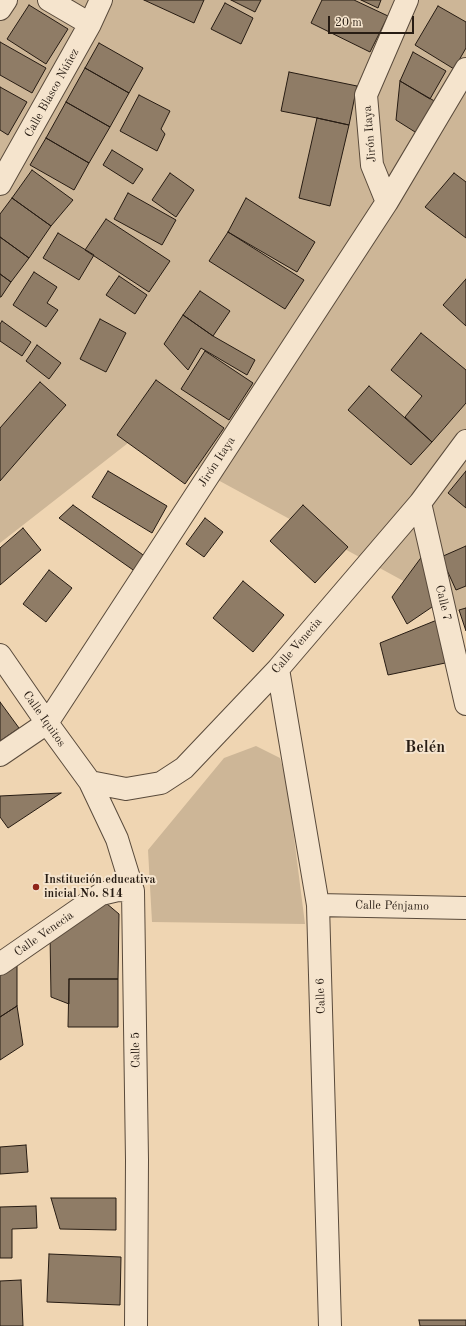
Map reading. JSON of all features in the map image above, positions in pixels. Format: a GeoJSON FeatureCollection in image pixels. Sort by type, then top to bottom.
{"type":"FeatureCollection","features":[{"type":"Feature","properties":{"kind":"street"},"geometry":{"type":"LineString","coordinates":[[0,9],[6,0]]}},
{"type":"Feature","properties":{"kind":"street"},"geometry":{"type":"LineString","coordinates":[[49,0],[90,24]]}},
{"type":"Feature","properties":{"kind":"street","name":"Calle Blasco Núñez"},"geometry":{"type":"LineString","coordinates":[[0,184],[90,24],[101,0]]}},
{"type":"Feature","properties":{"kind":"street","name":"Jirón Itaya"},"geometry":{"type":"LineString","coordinates":[[387,202],[372,165],[366,94],[407,0]]}},
{"type":"Feature","properties":{"kind":"street","name":"Jirón Itaya"},"geometry":{"type":"LineString","coordinates":[[47,723],[387,202],[466,69]]}},
{"type":"Feature","properties":{"kind":"street","name":"Calle Venecia"},"geometry":{"type":"LineString","coordinates":[[90,782],[126,789],[161,783],[184,768],[278,669],[420,502],[466,441]]}},
{"type":"Feature","properties":{"kind":"street","name":"Calle 7"},"geometry":{"type":"LineString","coordinates":[[420,502],[466,704]]}},
{"type":"Feature","properties":{"kind":"street","name":"Calle Iquitos"},"geometry":{"type":"LineString","coordinates":[[0,655],[90,782]]}},
{"type":"Feature","properties":{"kind":"street","name":"Calle 6"},"geometry":{"type":"LineString","coordinates":[[278,669],[318,905],[330,1326]]}},
{"type":"Feature","properties":{"kind":"street"},"geometry":{"type":"LineString","coordinates":[[0,755],[47,723]]}},
{"type":"Feature","properties":{"kind":"street","name":"Calle 5"},"geometry":{"type":"LineString","coordinates":[[90,782],[117,839],[133,891],[137,1160],[136,1326]]}},
{"type":"Feature","properties":{"kind":"street","name":"Calle Venecia"},"geometry":{"type":"LineString","coordinates":[[0,964],[101,894],[118,890],[133,891]]}},
{"type":"Feature","properties":{"kind":"street","name":"Calle Pénjamo"},"geometry":{"type":"LineString","coordinates":[[318,905],[466,908]]}},
{"type":"Feature","properties":{"kind":"shaded area"},"geometry":{"type":"Polygon","coordinates":[[[0,0],[466,0],[466,615],[137,436],[0,543],[0,0]]]}},
{"type":"Feature","properties":{"kind":"shaded area"},"geometry":{"type":"Polygon","coordinates":[[[256,746],[280,758],[287,782],[305,924],[152,922],[148,850],[224,758],[256,746]]]}},
{"type":"Feature","properties":{"kind":"building"},"geometry":{"type":"Polygon","coordinates":[[[144,0],[204,0],[194,23],[144,0]]]}},
{"type":"Feature","properties":{"kind":"building"},"geometry":{"type":"Polygon","coordinates":[[[231,0],[261,0],[255,12],[231,0]]]}},
{"type":"Feature","properties":{"kind":"building"},"geometry":{"type":"Polygon","coordinates":[[[322,0],[354,0],[388,16],[370,52],[311,23],[322,0]]]}},
{"type":"Feature","properties":{"kind":"building"},"geometry":{"type":"Polygon","coordinates":[[[361,0],[381,0],[378,8],[361,0]]]}},
{"type":"Feature","properties":{"kind":"building"},"geometry":{"type":"Polygon","coordinates":[[[225,3],[253,18],[241,44],[211,29],[225,3]]]}},
{"type":"Feature","properties":{"kind":"building"},"geometry":{"type":"Polygon","coordinates":[[[29,5],[68,29],[46,64],[7,39],[29,5]]]}},
{"type":"Feature","properties":{"kind":"building"},"geometry":{"type":"Polygon","coordinates":[[[438,6],[466,22],[466,48],[454,69],[415,45],[438,6]]]}},
{"type":"Feature","properties":{"kind":"building"},"geometry":{"type":"Polygon","coordinates":[[[0,42],[46,68],[32,93],[0,75],[0,42]]]}},
{"type":"Feature","properties":{"kind":"building"},"geometry":{"type":"Polygon","coordinates":[[[99,43],[143,68],[129,93],[85,68],[99,43]]]}},
{"type":"Feature","properties":{"kind":"building"},"geometry":{"type":"Polygon","coordinates":[[[413,52],[446,71],[430,99],[400,81],[413,52]]]}},
{"type":"Feature","properties":{"kind":"building"},"geometry":{"type":"Polygon","coordinates":[[[85,68],[129,93],[110,127],[66,102],[85,68]]]}},
{"type":"Feature","properties":{"kind":"building"},"geometry":{"type":"Polygon","coordinates":[[[289,72],[357,86],[349,125],[281,111],[289,72]]]}},
{"type":"Feature","properties":{"kind":"building"},"geometry":{"type":"Polygon","coordinates":[[[400,81],[443,106],[423,137],[396,120],[400,81]]]}},
{"type":"Feature","properties":{"kind":"building"},"geometry":{"type":"Polygon","coordinates":[[[0,87],[27,102],[8,135],[0,130],[0,87]]]}},
{"type":"Feature","properties":{"kind":"building"},"geometry":{"type":"Polygon","coordinates":[[[139,95],[170,111],[161,129],[165,134],[157,151],[120,131],[139,95]]]}},
{"type":"Feature","properties":{"kind":"building"},"geometry":{"type":"Polygon","coordinates":[[[66,102],[110,127],[89,163],[46,138],[66,102]]]}},
{"type":"Feature","properties":{"kind":"building"},"geometry":{"type":"Polygon","coordinates":[[[317,118],[349,125],[330,206],[299,198],[317,118]]]}},
{"type":"Feature","properties":{"kind":"building"},"geometry":{"type":"Polygon","coordinates":[[[46,138],[89,163],[74,190],[30,165],[46,138]]]}},
{"type":"Feature","properties":{"kind":"building"},"geometry":{"type":"Polygon","coordinates":[[[112,150],[143,169],[133,184],[103,165],[112,150]]]}},
{"type":"Feature","properties":{"kind":"building"},"geometry":{"type":"Polygon","coordinates":[[[32,170],[73,200],[51,226],[12,198],[32,170]]]}},
{"type":"Feature","properties":{"kind":"building"},"geometry":{"type":"Polygon","coordinates":[[[170,173],[194,190],[176,217],[152,200],[170,173]]]}},
{"type":"Feature","properties":{"kind":"building"},"geometry":{"type":"Polygon","coordinates":[[[454,173],[466,182],[466,238],[425,207],[454,173]]]}},
{"type":"Feature","properties":{"kind":"building"},"geometry":{"type":"Polygon","coordinates":[[[128,193],[176,220],[162,245],[114,219],[128,193]]]}},
{"type":"Feature","properties":{"kind":"building"},"geometry":{"type":"Polygon","coordinates":[[[12,198],[51,226],[29,258],[0,237],[0,214],[12,198]]]}},
{"type":"Feature","properties":{"kind":"building"},"geometry":{"type":"Polygon","coordinates":[[[246,198],[315,242],[297,272],[228,232],[246,198]]]}},
{"type":"Feature","properties":{"kind":"building"},"geometry":{"type":"Polygon","coordinates":[[[106,219],[170,261],[149,292],[85,250],[106,219]]]}},
{"type":"Feature","properties":{"kind":"building"},"geometry":{"type":"Polygon","coordinates":[[[228,232],[304,280],[285,309],[209,261],[228,232]]]}},
{"type":"Feature","properties":{"kind":"building"},"geometry":{"type":"Polygon","coordinates":[[[58,233],[94,255],[79,280],[43,258],[58,233]]]}},
{"type":"Feature","properties":{"kind":"building"},"geometry":{"type":"Polygon","coordinates":[[[0,237],[29,258],[11,282],[0,274],[0,237]]]}},
{"type":"Feature","properties":{"kind":"building"},"geometry":{"type":"Polygon","coordinates":[[[34,272],[57,287],[47,303],[58,310],[46,327],[13,305],[34,272]]]}},
{"type":"Feature","properties":{"kind":"building"},"geometry":{"type":"Polygon","coordinates":[[[0,274],[11,282],[1,297],[0,297],[0,274]]]}},
{"type":"Feature","properties":{"kind":"building"},"geometry":{"type":"Polygon","coordinates":[[[119,276],[147,295],[135,314],[106,295],[119,276]]]}},
{"type":"Feature","properties":{"kind":"building"},"geometry":{"type":"Polygon","coordinates":[[[466,279],[466,326],[443,305],[466,279]]]}},
{"type":"Feature","properties":{"kind":"building"},"geometry":{"type":"Polygon","coordinates":[[[200,291],[230,311],[213,336],[183,315],[200,291]]]}},
{"type":"Feature","properties":{"kind":"building"},"geometry":{"type":"Polygon","coordinates":[[[183,315],[213,336],[255,360],[247,375],[201,348],[188,370],[164,344],[183,315]]]}},
{"type":"Feature","properties":{"kind":"building"},"geometry":{"type":"Polygon","coordinates":[[[100,319],[126,333],[106,372],[80,359],[100,319]]]}},
{"type":"Feature","properties":{"kind":"building"},"geometry":{"type":"Polygon","coordinates":[[[2,321],[31,342],[22,356],[0,341],[0,324],[2,321]]]}},
{"type":"Feature","properties":{"kind":"building"},"geometry":{"type":"Polygon","coordinates":[[[421,333],[466,370],[466,403],[432,442],[405,417],[422,396],[391,370],[421,333]]]}},
{"type":"Feature","properties":{"kind":"building"},"geometry":{"type":"Polygon","coordinates":[[[37,345],[61,363],[49,379],[26,361],[37,345]]]}},
{"type":"Feature","properties":{"kind":"building"},"geometry":{"type":"Polygon","coordinates":[[[205,351],[253,383],[229,420],[181,389],[205,351]]]}},
{"type":"Feature","properties":{"kind":"building"},"geometry":{"type":"Polygon","coordinates":[[[156,380],[224,428],[185,484],[117,435],[156,380]]]}},
{"type":"Feature","properties":{"kind":"building"},"geometry":{"type":"Polygon","coordinates":[[[40,382],[66,405],[0,481],[0,428],[40,382]]]}},
{"type":"Feature","properties":{"kind":"building"},"geometry":{"type":"Polygon","coordinates":[[[369,386],[432,442],[411,465],[348,410],[369,386]]]}},
{"type":"Feature","properties":{"kind":"building"},"geometry":{"type":"Polygon","coordinates":[[[108,471],[167,506],[152,533],[92,497],[108,471]]]}},
{"type":"Feature","properties":{"kind":"building"},"geometry":{"type":"Polygon","coordinates":[[[466,471],[466,508],[448,493],[466,471]]]}},
{"type":"Feature","properties":{"kind":"building"},"geometry":{"type":"Polygon","coordinates":[[[73,505],[146,557],[136,572],[59,518],[73,505]]]}},
{"type":"Feature","properties":{"kind":"building"},"geometry":{"type":"Polygon","coordinates":[[[303,505],[348,547],[315,583],[270,541],[303,505]]]}},
{"type":"Feature","properties":{"kind":"building"},"geometry":{"type":"Polygon","coordinates":[[[205,518],[223,532],[204,557],[186,544],[205,518]]]}},
{"type":"Feature","properties":{"kind":"building"},"geometry":{"type":"Polygon","coordinates":[[[23,528],[41,550],[0,585],[0,548],[23,528]]]}},
{"type":"Feature","properties":{"kind":"building"},"geometry":{"type":"Polygon","coordinates":[[[466,546],[466,586],[456,590],[441,557],[466,546]]]}},
{"type":"Feature","properties":{"kind":"building"},"geometry":{"type":"Polygon","coordinates":[[[423,555],[435,605],[407,624],[392,597],[423,555]]]}},
{"type":"Feature","properties":{"kind":"building"},"geometry":{"type":"Polygon","coordinates":[[[49,570],[72,588],[46,622],[23,604],[49,570]]]}},
{"type":"Feature","properties":{"kind":"building"},"geometry":{"type":"Polygon","coordinates":[[[243,581],[284,615],[253,652],[213,618],[243,581]]]}},
{"type":"Feature","properties":{"kind":"building"},"geometry":{"type":"Polygon","coordinates":[[[466,608],[466,631],[459,610],[466,608]]]}},
{"type":"Feature","properties":{"kind":"building"},"geometry":{"type":"Polygon","coordinates":[[[437,620],[450,662],[388,675],[380,643],[437,620]]]}},
{"type":"Feature","properties":{"kind":"building"},"geometry":{"type":"Polygon","coordinates":[[[0,702],[19,728],[0,741],[0,702]]]}},
{"type":"Feature","properties":{"kind":"building"},"geometry":{"type":"Polygon","coordinates":[[[61,793],[8,828],[0,817],[0,796],[61,793]]]}},
{"type":"Feature","properties":{"kind":"building"},"geometry":{"type":"Polygon","coordinates":[[[100,898],[119,914],[118,979],[69,979],[69,1004],[51,997],[50,934],[100,898]]]}},
{"type":"Feature","properties":{"kind":"building"},"geometry":{"type":"Polygon","coordinates":[[[17,961],[17,1006],[0,1017],[0,973],[17,961]]]}},
{"type":"Feature","properties":{"kind":"building"},"geometry":{"type":"Polygon","coordinates":[[[69,979],[118,979],[118,1027],[68,1027],[69,979]]]}},
{"type":"Feature","properties":{"kind":"building"},"geometry":{"type":"Polygon","coordinates":[[[17,1006],[23,1045],[0,1060],[0,1017],[17,1006]]]}},
{"type":"Feature","properties":{"kind":"building"},"geometry":{"type":"Polygon","coordinates":[[[26,1145],[28,1172],[0,1174],[0,1147],[26,1145]]]}},
{"type":"Feature","properties":{"kind":"building"},"geometry":{"type":"Polygon","coordinates":[[[51,1198],[116,1198],[116,1230],[60,1229],[51,1198]]]}},
{"type":"Feature","properties":{"kind":"building"},"geometry":{"type":"Polygon","coordinates":[[[36,1206],[37,1228],[12,1229],[12,1258],[0,1258],[0,1207],[36,1206]]]}},
{"type":"Feature","properties":{"kind":"building"},"geometry":{"type":"Polygon","coordinates":[[[49,1254],[121,1257],[120,1305],[47,1302],[49,1254]]]}},
{"type":"Feature","properties":{"kind":"building"},"geometry":{"type":"Polygon","coordinates":[[[21,1280],[23,1326],[0,1326],[0,1281],[21,1280]]]}},
{"type":"Feature","properties":{"kind":"building"},"geometry":{"type":"Polygon","coordinates":[[[419,1320],[466,1320],[466,1326],[420,1326],[419,1320]]]}},
{"type":"Feature","properties":{"kind":"place","name":"Institución educativa inicial No. 814"},"geometry":{"type":"Point","coordinates":[36,887]}},
{"type":"Feature","properties":{"kind":"district","name":"Belén"},"geometry":{"type":"Point","coordinates":[425,748]}}]}
